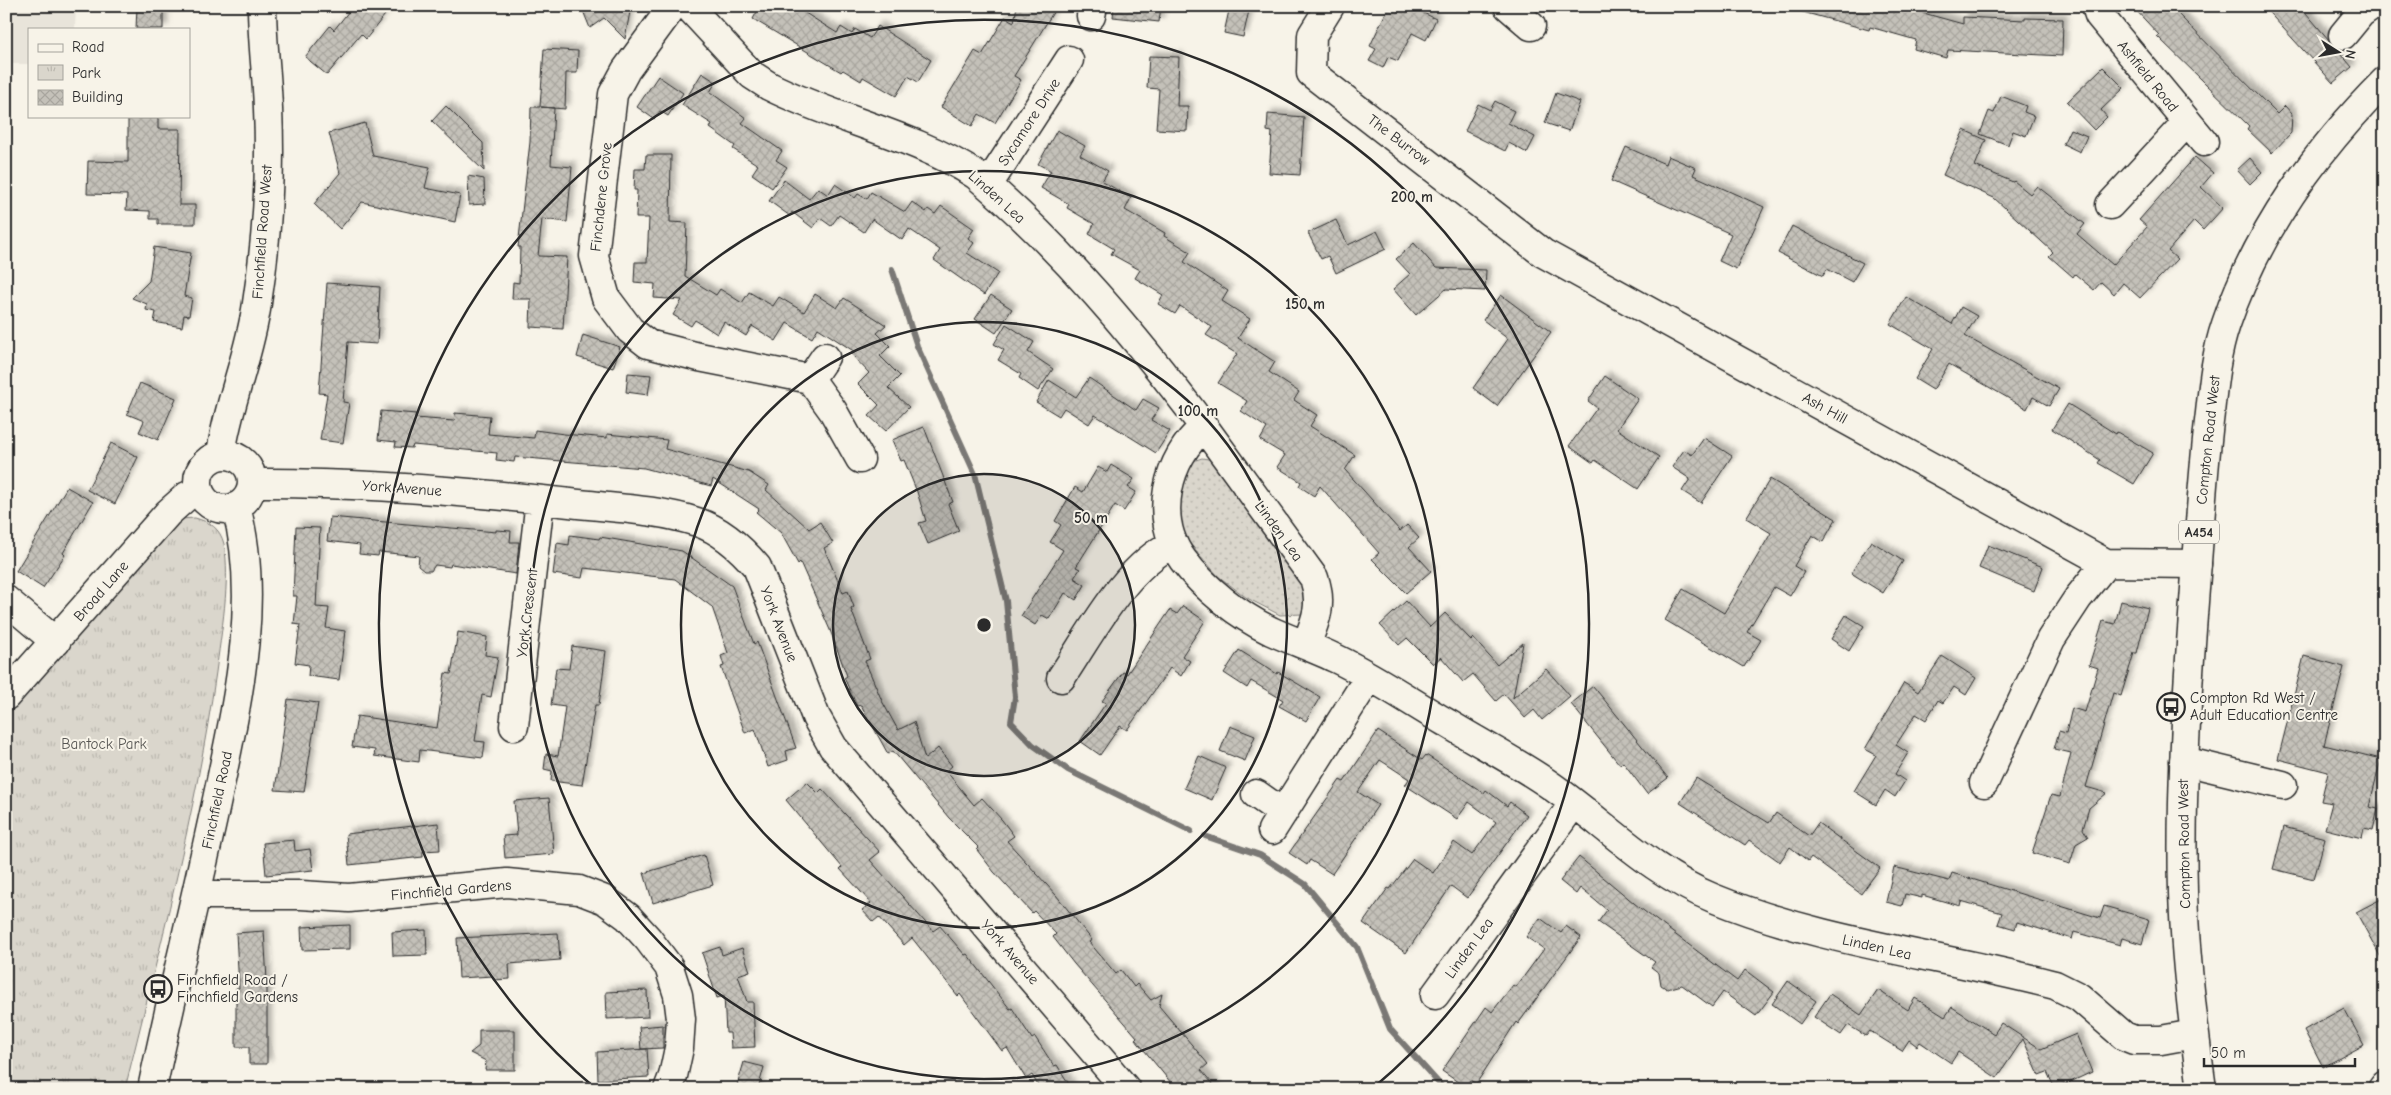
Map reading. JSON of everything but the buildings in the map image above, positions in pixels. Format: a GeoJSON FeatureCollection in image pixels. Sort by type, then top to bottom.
{"type":"FeatureCollection","features":[{"type":"Feature","properties":{"kind":"main road","name":"Finchfield Road West"},"geometry":{"type":"LineString","coordinates":[[221,454],[225,427],[249,348],[256,312],[268,202],[268,110],[262,6]]}},
{"type":"Feature","properties":{"kind":"main road","name":"Finchdene Grove"},"geometry":{"type":"LineString","coordinates":[[673,6],[626,70],[613,94],[594,256],[606,298],[630,330],[648,344],[699,357],[810,379]]}},
{"type":"Feature","properties":{"kind":"main road","name":"The Burrow"},"geometry":{"type":"LineString","coordinates":[[1330,6],[1312,35],[1310,73],[1543,253]]}},
{"type":"Feature","properties":{"kind":"main road"},"geometry":{"type":"LineString","coordinates":[[1508,6],[1531,26]]}},
{"type":"Feature","properties":{"kind":"main road","name":"Ashfield Road"},"geometry":{"type":"LineString","coordinates":[[2096,6],[2099,15],[2195,133],[2110,205]]}},
{"type":"Feature","properties":{"kind":"main road"},"geometry":{"type":"LineString","coordinates":[[2344,35],[2362,9]]}},
{"type":"Feature","properties":{"kind":"main road","name":"Linden Lea"},"geometry":{"type":"LineString","coordinates":[[699,11],[752,75],[769,86],[928,149],[958,163],[988,185],[1085,279],[1150,356],[1204,426],[1314,578],[1320,594],[1318,608],[1306,645]]}},
{"type":"Feature","properties":{"kind":"main road","name":"Sycamore Drive"},"geometry":{"type":"LineString","coordinates":[[988,185],[1069,60]]}},
{"type":"Feature","properties":{"kind":"main road","name":"Compton Road West"},"geometry":{"type":"LineString","coordinates":[[2202,1089],[2194,1034],[2183,894],[2184,761],[2205,451],[2214,372],[2225,327],[2241,283],[2276,218],[2341,128],[2385,81]]}},
{"type":"Feature","properties":{"kind":"main road","name":"Ash Hill"},"geometry":{"type":"LineString","coordinates":[[1543,253],[2106,563],[2197,564]]}},
{"type":"Feature","properties":{"kind":"main road"},"geometry":{"type":"LineString","coordinates":[[825,357],[810,379],[833,411],[860,459]]}},
{"type":"Feature","properties":{"kind":"main road","name":"Linden Lea"},"geometry":{"type":"LineString","coordinates":[[1204,426],[1183,448],[1173,466],[1168,486],[1167,508],[1173,544],[1197,576],[1247,618],[1272,632],[1306,645],[1369,677],[1548,784],[1676,880],[1744,910],[1839,939],[2055,985],[2079,997],[2124,1036],[2134,1040],[2154,1041],[2194,1034]]}},
{"type":"Feature","properties":{"kind":"main road"},"geometry":{"type":"LineString","coordinates":[[221,454],[237,457],[244,461],[252,475],[253,483],[248,497],[236,507],[219,508],[204,499],[200,492],[199,476],[202,468],[213,457],[221,454]]}},
{"type":"Feature","properties":{"kind":"main road","name":"York Avenue"},"geometry":{"type":"LineString","coordinates":[[253,483],[324,482],[540,500],[656,513],[697,522],[710,528],[746,553],[757,567],[822,731],[833,747],[1126,1089]]}},
{"type":"Feature","properties":{"kind":"main road","name":"Broad Lane"},"geometry":{"type":"LineString","coordinates":[[6,696],[56,642],[168,513],[187,496],[200,492]]}},
{"type":"Feature","properties":{"kind":"main road","name":"York Crescent"},"geometry":{"type":"LineString","coordinates":[[513,726],[540,500]]}},
{"type":"Feature","properties":{"kind":"main road","name":"Finchfield Road"},"geometry":{"type":"LineString","coordinates":[[152,1089],[197,895],[231,734],[242,660],[246,568],[244,533],[236,507]]}},
{"type":"Feature","properties":{"kind":"main road"},"geometry":{"type":"LineString","coordinates":[[1061,678],[1133,575],[1150,559],[1173,544]]}},
{"type":"Feature","properties":{"kind":"main road"},"geometry":{"type":"LineString","coordinates":[[1984,783],[2051,639],[2078,598],[2106,563]]}},
{"type":"Feature","properties":{"kind":"main road"},"geometry":{"type":"LineString","coordinates":[[6,600],[56,642]]}},
{"type":"Feature","properties":{"kind":"main road"},"geometry":{"type":"LineString","coordinates":[[1256,794],[1278,822],[1369,677]]}},
{"type":"Feature","properties":{"kind":"main road"},"geometry":{"type":"LineString","coordinates":[[2184,761],[2284,785]]}},
{"type":"Feature","properties":{"kind":"main road","name":"Linden Lea"},"geometry":{"type":"LineString","coordinates":[[1435,995],[1574,803]]}},
{"type":"Feature","properties":{"kind":"main road","name":"Finchfield Gardens"},"geometry":{"type":"LineString","coordinates":[[197,895],[301,895],[349,898],[507,883],[578,890],[605,900],[628,918],[648,938],[668,967],[678,995],[681,1019],[678,1048],[673,1076],[668,1089]]}},
{"type":"Feature","properties":{"kind":"main road"},"geometry":{"type":"LineString","coordinates":[[2382,1089],[2385,1086]]}},
{"type":"Feature","properties":{"kind":"shaded area"},"geometry":{"type":"Polygon","coordinates":[[[6,6],[76,6],[75,28],[28,28],[28,64],[6,64],[6,6]]]}},
{"type":"Feature","properties":{"kind":"green space"},"geometry":{"type":"Polygon","coordinates":[[[1202,458],[1214,460],[1309,594],[1302,614],[1280,615],[1247,598],[1218,576],[1181,533],[1177,504],[1190,462],[1202,458]]]}},
{"type":"Feature","properties":{"kind":"green space","name":"Bantock Park"},"geometry":{"type":"Polygon","coordinates":[[[195,518],[214,526],[224,544],[226,590],[223,624],[198,777],[125,1089],[6,1089],[6,706],[180,519],[195,518]]]}},
{"type":"Feature","properties":{"kind":"waterway"},"geometry":{"type":"LineString","coordinates":[[892,269],[917,346],[975,474],[1006,601],[1015,697],[1011,722],[1033,745],[1068,770],[1191,831]]}},
{"type":"Feature","properties":{"kind":"waterway"},"geometry":{"type":"LineString","coordinates":[[1205,836],[1260,855],[1305,884],[1357,947],[1390,1029],[1444,1089]]}},
{"type":"Feature","properties":{"kind":"place","name":"Compton Rd West / Adult Education Centre"},"geometry":{"type":"Point","coordinates":[2171,707]}},
{"type":"Feature","properties":{"kind":"place","name":"Finchfield Road / Finchfield Gardens"},"geometry":{"type":"Point","coordinates":[158,989]}}]}
